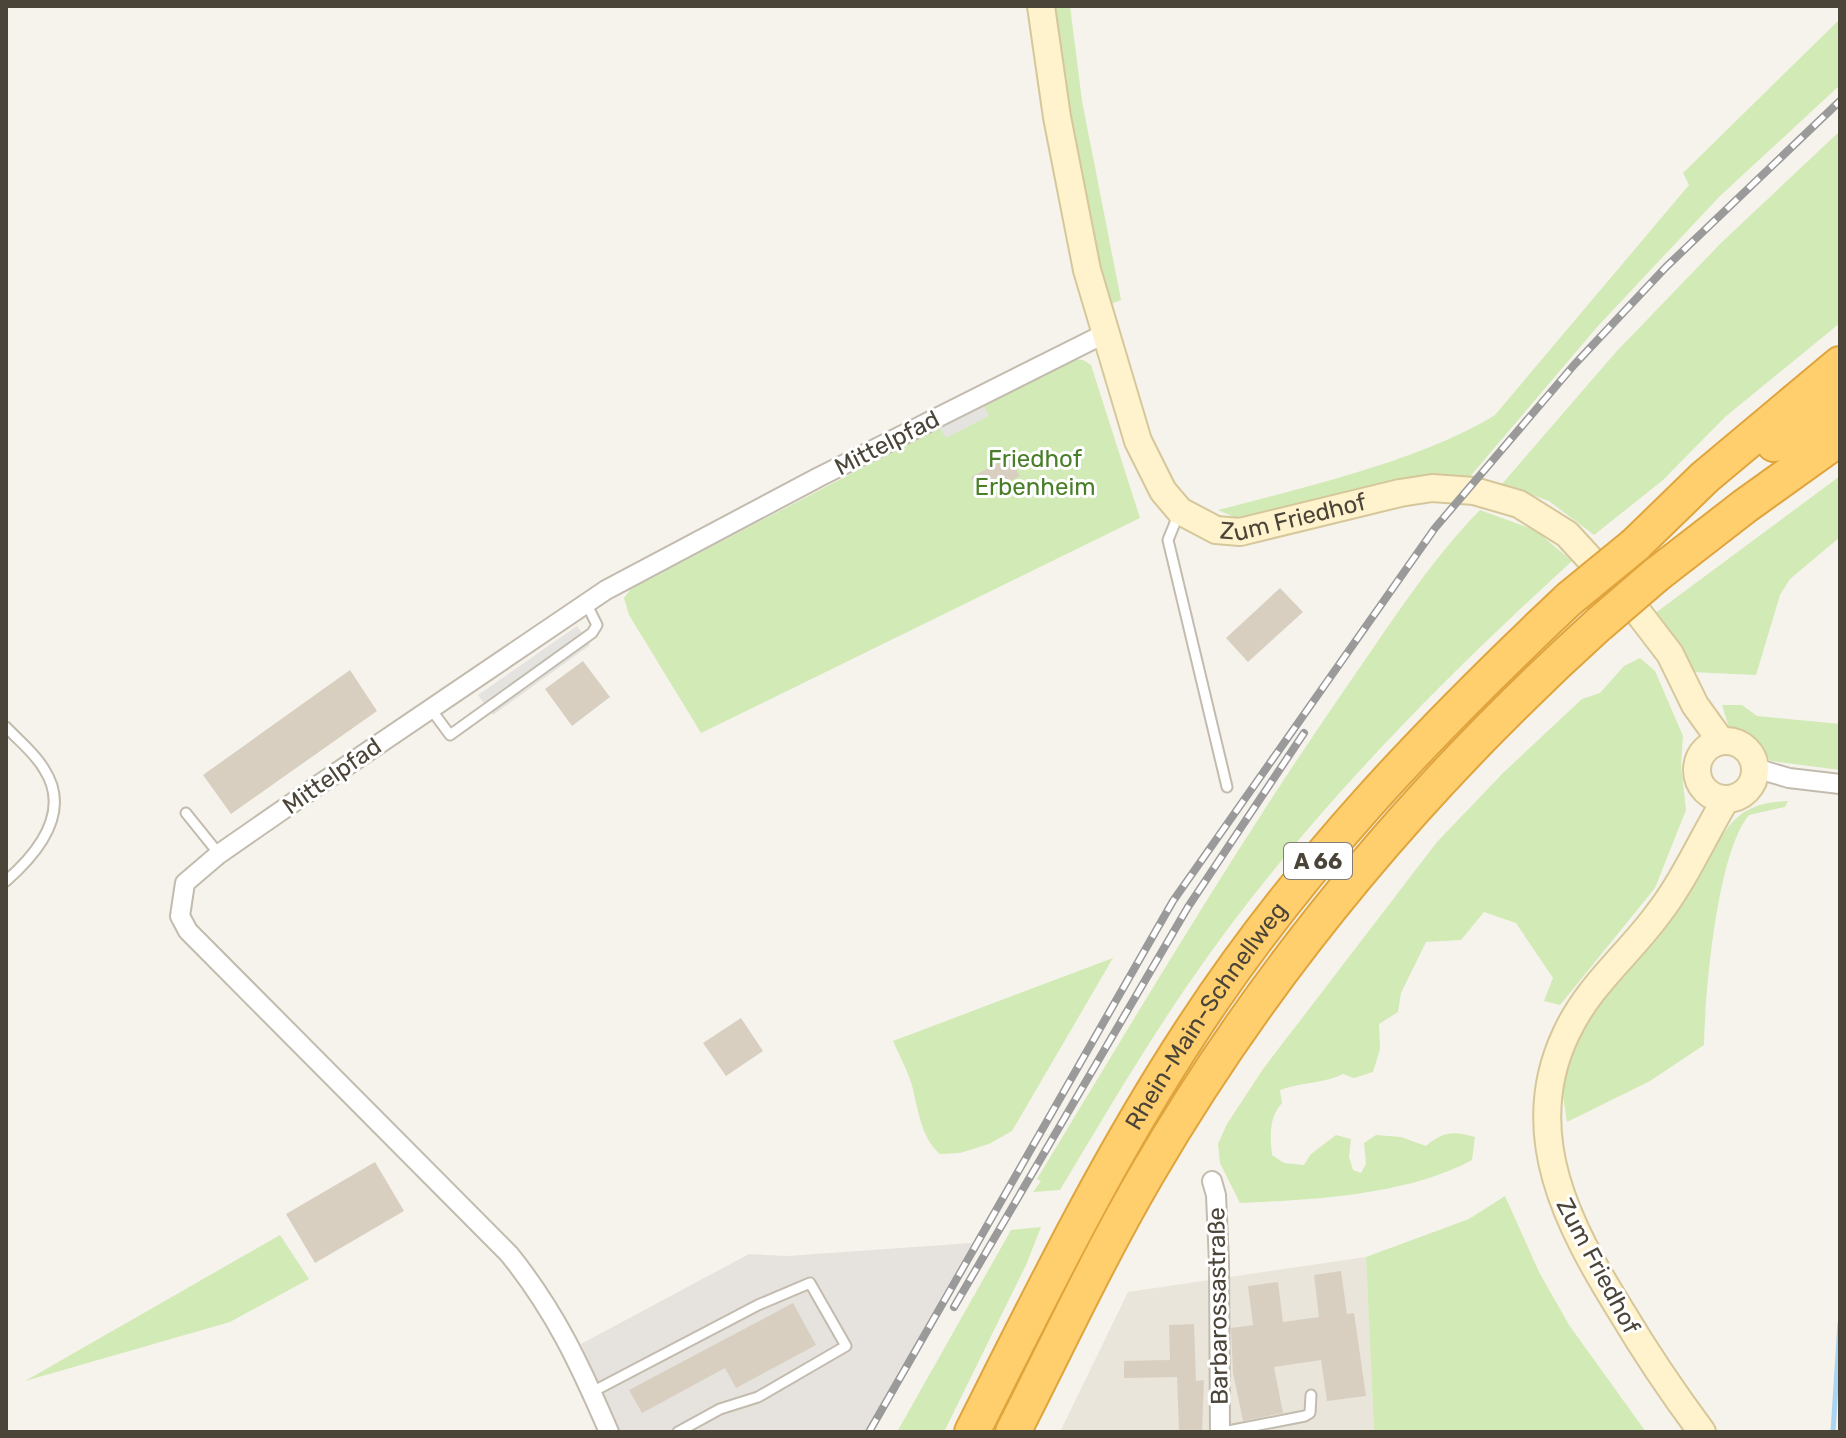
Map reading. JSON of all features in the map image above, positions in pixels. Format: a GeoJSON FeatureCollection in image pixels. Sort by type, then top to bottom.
{"type":"FeatureCollection","features":[{"type":"Feature","properties":{"kind":"highway"},"geometry":{"type":"LineString","coordinates":[[1635,545],[1705,477],[1840,364]]}},
{"type":"Feature","properties":{"kind":"highway","name":"A 66"},"geometry":{"type":"LineString","coordinates":[[1635,545],[1725,477],[1840,400]]}},
{"type":"Feature","properties":{"kind":"highway","name":"Rhein-Main-Schnellweg"},"geometry":{"type":"LineString","coordinates":[[1013,1432],[1146,1175],[1227,1047],[1300,943],[1388,835],[1488,727],[1599,624],[1656,575],[1840,438]]}},
{"type":"Feature","properties":{"kind":"highway","name":"Rhein-Main-Schnellweg"},"geometry":{"type":"LineString","coordinates":[[972,1432],[1112,1161],[1202,1015],[1268,922],[1355,814],[1456,705],[1569,599],[1635,545]]}},
{"type":"Feature","properties":{"kind":"street","name":"Zum Friedhof"},"geometry":{"type":"LineString","coordinates":[[1041,6],[1087,270],[1148,467],[1180,511],[1216,530],[1240,532],[1415,490],[1462,489],[1511,501],[1553,523],[1595,562],[1662,641],[1695,705],[1713,745],[1698,761],[1697,775],[1717,796],[1701,840],[1669,899],[1575,1015],[1552,1072],[1546,1118],[1549,1157],[1560,1200],[1583,1246],[1655,1367],[1702,1432]]}},
{"type":"Feature","properties":{"kind":"street","name":"Mittelpfad"},"geometry":{"type":"LineString","coordinates":[[609,1432],[571,1344],[543,1295],[509,1254],[188,931],[180,916],[185,883],[219,854],[586,603],[819,477],[1106,333]]}},
{"type":"Feature","properties":{"kind":"street"},"geometry":{"type":"LineString","coordinates":[[1713,745],[1735,742],[1747,749],[1754,774],[1742,794],[1717,796]]}},
{"type":"Feature","properties":{"kind":"street"},"geometry":{"type":"LineString","coordinates":[[1754,774],[1840,784]]}},
{"type":"Feature","properties":{"kind":"street","name":"Barbarossastraße"},"geometry":{"type":"LineString","coordinates":[[1214,1188],[1218,1218],[1222,1432]]}},
{"type":"Feature","properties":{"kind":"lane"},"geometry":{"type":"LineString","coordinates":[[1180,511],[1168,540],[1227,787]]}},
{"type":"Feature","properties":{"kind":"lane"},"geometry":{"type":"LineString","coordinates":[[430,708],[450,735],[592,633],[597,625],[586,603]]}},
{"type":"Feature","properties":{"kind":"lane"},"geometry":{"type":"LineString","coordinates":[[6,727],[43,766],[56,797],[53,819],[43,841],[6,881]]}},
{"type":"Feature","properties":{"kind":"lane"},"geometry":{"type":"LineString","coordinates":[[186,813],[219,854]]}},
{"type":"Feature","properties":{"kind":"lane"},"geometry":{"type":"LineString","coordinates":[[592,1392],[758,1305],[810,1283],[846,1346],[758,1397],[720,1409],[678,1432]]}},
{"type":"Feature","properties":{"kind":"lane"},"geometry":{"type":"LineString","coordinates":[[1222,1432],[1305,1416],[1310,1413],[1311,1395]]}},
{"type":"Feature","properties":{"kind":"shaded area"},"geometry":{"type":"Polygon","coordinates":[[[983,404],[989,416],[946,438],[939,427],[983,404]]]}},
{"type":"Feature","properties":{"kind":"shaded area"},"geometry":{"type":"Polygon","coordinates":[[[577,626],[590,645],[493,715],[478,695],[577,626]]]}},
{"type":"Feature","properties":{"kind":"shaded area"},"geometry":{"type":"Polygon","coordinates":[[[972,1243],[865,1432],[618,1432],[581,1344],[749,1254],[787,1256],[972,1243]]]}},
{"type":"Feature","properties":{"kind":"shaded area"},"geometry":{"type":"Polygon","coordinates":[[[1366,1257],[1374,1432],[1060,1432],[1128,1292],[1366,1257]]]}},
{"type":"Feature","properties":{"kind":"green space"},"geometry":{"type":"Polygon","coordinates":[[[1054,6],[1070,6],[1082,101],[1121,300],[1108,305],[1069,115],[1054,6]]]}},
{"type":"Feature","properties":{"kind":"green space"},"geometry":{"type":"Polygon","coordinates":[[[1840,19],[1840,85],[1719,197],[1598,326],[1468,479],[1259,516],[1236,518],[1218,510],[1398,459],[1433,446],[1495,415],[1689,185],[1683,173],[1840,19]]]}},
{"type":"Feature","properties":{"kind":"green space"},"geometry":{"type":"Polygon","coordinates":[[[1840,131],[1840,323],[1725,417],[1663,480],[1594,535],[1549,501],[1502,484],[1616,352],[1721,243],[1840,131]]]}},
{"type":"Feature","properties":{"kind":"green space","name":"Friedhof Erbenheim"},"geometry":{"type":"Polygon","coordinates":[[[1070,359],[1083,360],[1091,365],[1140,518],[701,733],[629,615],[624,598],[631,589],[1070,359]]]}},
{"type":"Feature","properties":{"kind":"green space"},"geometry":{"type":"Polygon","coordinates":[[[1840,476],[1840,537],[1790,579],[1780,595],[1756,675],[1691,672],[1654,614],[1840,476]]]}},
{"type":"Feature","properties":{"kind":"green space"},"geometry":{"type":"Polygon","coordinates":[[[1480,510],[1535,530],[1572,561],[1418,709],[1321,814],[1231,925],[1189,983],[1060,1190],[1033,1192],[1041,1181],[1037,1179],[1187,932],[1304,749],[1409,597],[1480,510]]]}},
{"type":"Feature","properties":{"kind":"green space"},"geometry":{"type":"Polygon","coordinates":[[[1640,658],[1655,671],[1683,736],[1681,765],[1686,810],[1655,888],[1560,1005],[1544,1001],[1553,978],[1516,923],[1484,912],[1461,940],[1426,942],[1401,993],[1398,1012],[1379,1024],[1380,1049],[1373,1072],[1354,1078],[1343,1074],[1280,1090],[1282,1103],[1271,1127],[1271,1141],[1272,1155],[1284,1163],[1304,1165],[1311,1154],[1336,1135],[1351,1139],[1349,1157],[1353,1170],[1361,1173],[1366,1164],[1364,1143],[1376,1135],[1401,1137],[1426,1146],[1438,1137],[1455,1133],[1475,1137],[1472,1160],[1419,1181],[1359,1194],[1240,1203],[1220,1163],[1218,1144],[1227,1124],[1263,1069],[1437,842],[1503,773],[1582,699],[1600,693],[1624,666],[1640,658]]]}},
{"type":"Feature","properties":{"kind":"green space"},"geometry":{"type":"Polygon","coordinates":[[[1722,705],[1742,705],[1757,716],[1840,724],[1840,770],[1771,761],[1752,740],[1729,728],[1722,705]]]}},
{"type":"Feature","properties":{"kind":"green space"},"geometry":{"type":"Polygon","coordinates":[[[1788,801],[1785,807],[1749,815],[1729,860],[1710,959],[1704,1045],[1650,1081],[1567,1122],[1562,1089],[1571,1053],[1590,1015],[1717,834],[1724,833],[1751,808],[1788,801]]]}},
{"type":"Feature","properties":{"kind":"green space"},"geometry":{"type":"Polygon","coordinates":[[[1113,958],[1012,1131],[989,1144],[960,1153],[940,1154],[925,1133],[907,1071],[893,1041],[1113,958]]]}},
{"type":"Feature","properties":{"kind":"green space"},"geometry":{"type":"Polygon","coordinates":[[[1505,1196],[1539,1272],[1569,1325],[1646,1432],[1374,1432],[1366,1257],[1469,1219],[1505,1196]]]}},
{"type":"Feature","properties":{"kind":"green space"},"geometry":{"type":"Polygon","coordinates":[[[1041,1227],[1026,1265],[944,1432],[897,1432],[1011,1230],[1041,1227]]]}},
{"type":"Feature","properties":{"kind":"green space"},"geometry":{"type":"Polygon","coordinates":[[[280,1235],[309,1279],[230,1322],[25,1381],[280,1235]]]}},
{"type":"Feature","properties":{"kind":"building"},"geometry":{"type":"Polygon","coordinates":[[[1010,457],[1020,476],[981,496],[971,477],[1010,457]]]}},
{"type":"Feature","properties":{"kind":"building"},"geometry":{"type":"Polygon","coordinates":[[[1280,588],[1303,612],[1248,662],[1226,638],[1280,588]]]}},
{"type":"Feature","properties":{"kind":"building"},"geometry":{"type":"Polygon","coordinates":[[[583,661],[610,697],[572,726],[545,689],[583,661]]]}},
{"type":"Feature","properties":{"kind":"building"},"geometry":{"type":"Polygon","coordinates":[[[350,670],[377,711],[231,814],[203,775],[350,670]]]}},
{"type":"Feature","properties":{"kind":"building"},"geometry":{"type":"Polygon","coordinates":[[[741,1018],[763,1051],[726,1076],[703,1043],[741,1018]]]}},
{"type":"Feature","properties":{"kind":"building"},"geometry":{"type":"Polygon","coordinates":[[[375,1162],[404,1211],[315,1263],[286,1214],[375,1162]]]}},
{"type":"Feature","properties":{"kind":"building"},"geometry":{"type":"Polygon","coordinates":[[[1341,1271],[1347,1314],[1354,1313],[1366,1396],[1327,1401],[1321,1360],[1274,1367],[1283,1413],[1243,1421],[1233,1373],[1231,1328],[1253,1325],[1248,1286],[1278,1282],[1283,1322],[1319,1317],[1314,1275],[1341,1271]]]}},
{"type":"Feature","properties":{"kind":"building"},"geometry":{"type":"Polygon","coordinates":[[[793,1303],[816,1345],[736,1388],[725,1368],[642,1413],[629,1390],[793,1303]]]}},
{"type":"Feature","properties":{"kind":"building"},"geometry":{"type":"Polygon","coordinates":[[[1194,1324],[1196,1381],[1204,1380],[1202,1432],[1179,1432],[1177,1377],[1124,1378],[1124,1361],[1170,1360],[1169,1325],[1194,1324]]]}},
{"type":"Feature","properties":{"kind":"waterway"},"geometry":{"type":"LineString","coordinates":[[1833,1432],[1840,1323]]}},
{"type":"Feature","properties":{"kind":"railway"},"geometry":{"type":"LineString","coordinates":[[869,1432],[1173,901],[1435,528],[1574,365],[1666,267],[1840,101]]}},
{"type":"Feature","properties":{"kind":"railway"},"geometry":{"type":"LineString","coordinates":[[954,1307],[1188,907],[1304,733]]}}]}
